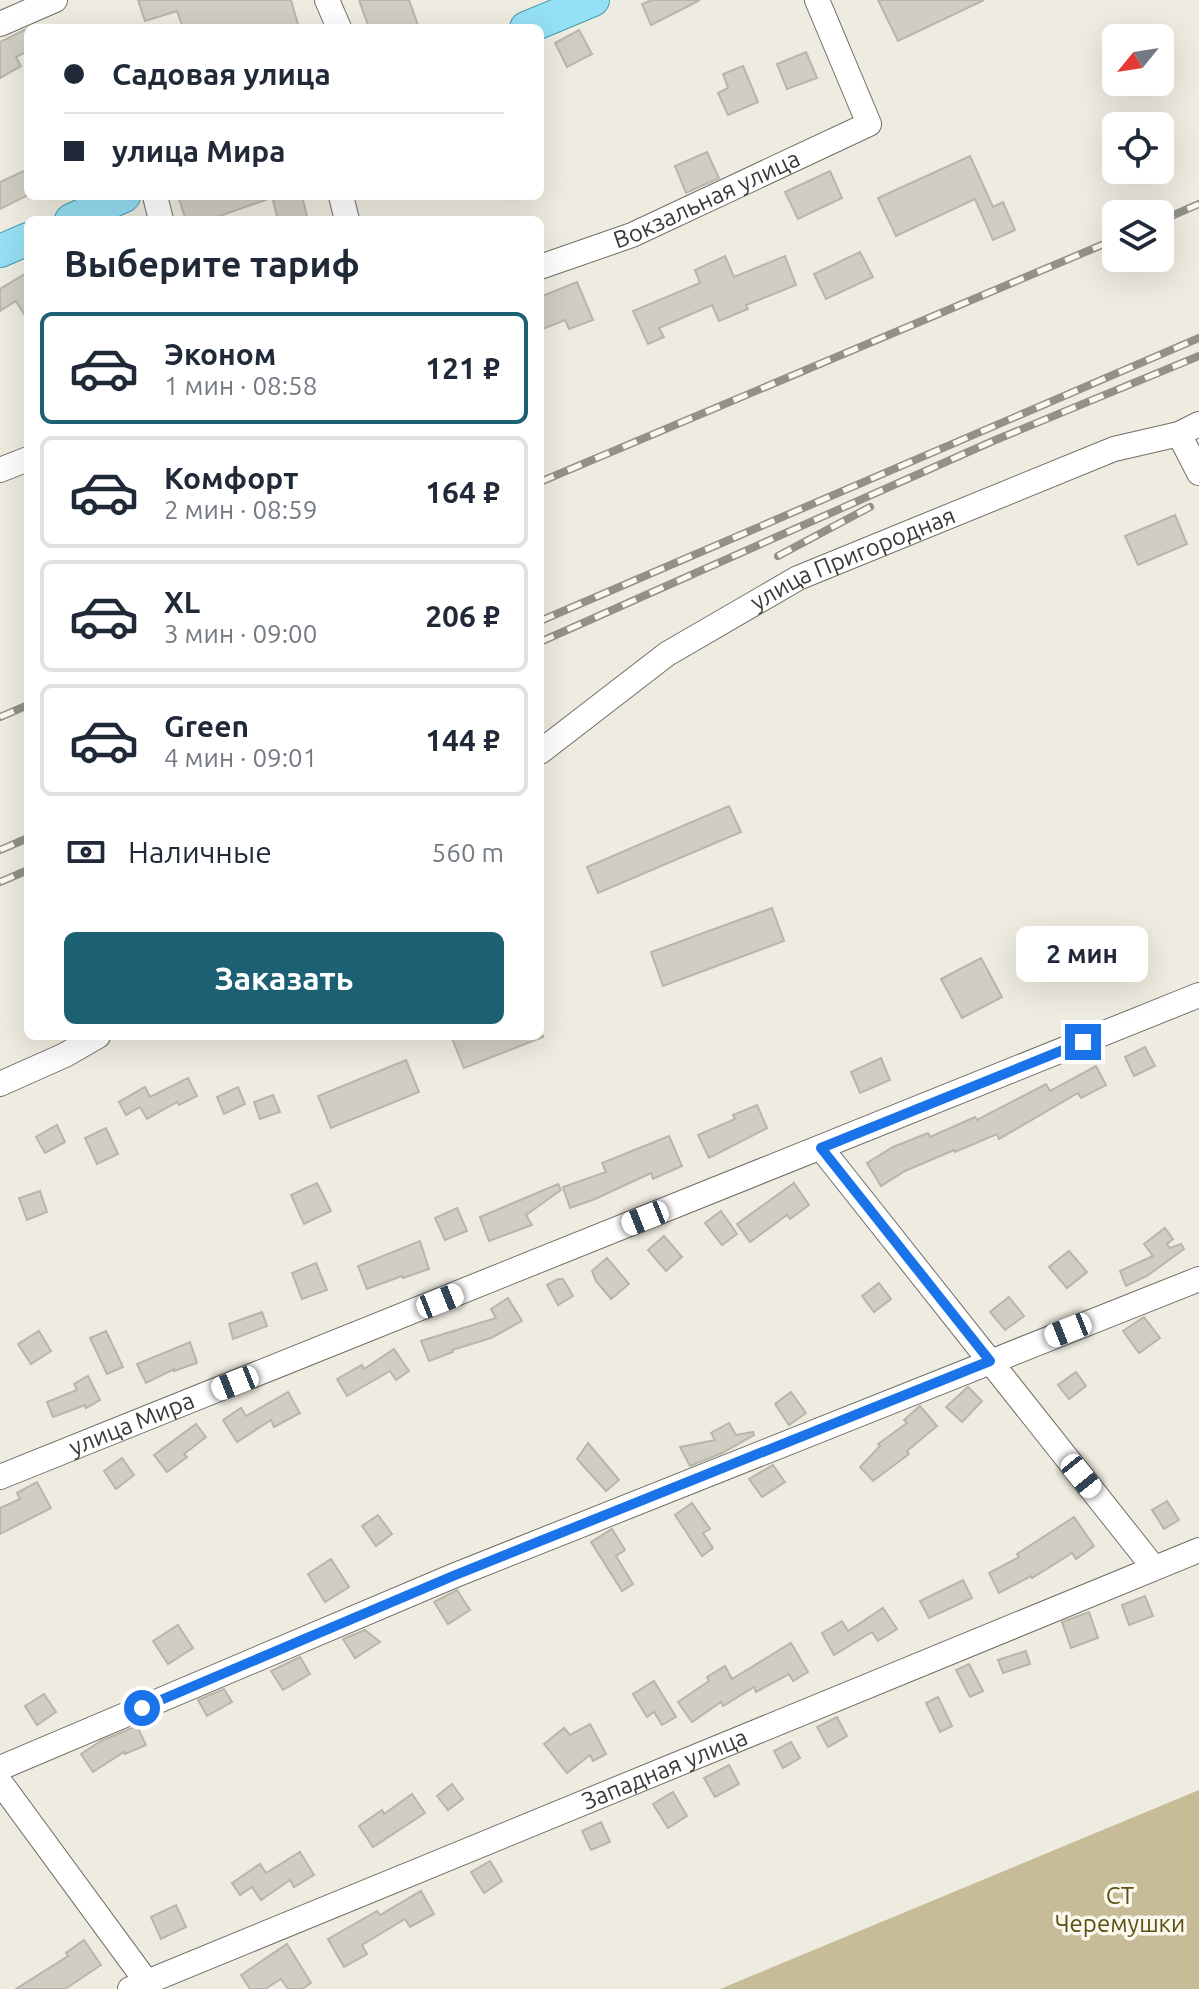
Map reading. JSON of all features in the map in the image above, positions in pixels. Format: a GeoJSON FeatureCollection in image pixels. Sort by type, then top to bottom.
{"type":"FeatureCollection","features":[{"type":"Feature","properties":{"kind":"main road"},"geometry":{"type":"LineString","coordinates":[[536,24],[593,0]]}},
{"type":"Feature","properties":{"kind":"main road"},"geometry":{"type":"LineString","coordinates":[[80,216],[115,200]]}},
{"type":"Feature","properties":{"kind":"main road"},"geometry":{"type":"LineString","coordinates":[[0,251],[24,241]]}},
{"type":"Feature","properties":{"kind":"street"},"geometry":{"type":"LineString","coordinates":[[0,24],[55,0]]}},
{"type":"Feature","properties":{"kind":"street"},"geometry":{"type":"LineString","coordinates":[[327,0],[337,24]]}},
{"type":"Feature","properties":{"kind":"street","name":"Вокзальная улица"},"geometry":{"type":"LineString","coordinates":[[544,266],[632,235],[869,124],[817,0]]}},
{"type":"Feature","properties":{"kind":"street"},"geometry":{"type":"LineString","coordinates":[[1189,429],[1199,473]]}},
{"type":"Feature","properties":{"kind":"street","name":"улица Пригородная"},"geometry":{"type":"LineString","coordinates":[[544,749],[667,654],[798,578],[1114,449],[1189,429]]}},
{"type":"Feature","properties":{"kind":"street"},"geometry":{"type":"LineString","coordinates":[[0,470],[24,461]]}},
{"type":"Feature","properties":{"kind":"street","name":"улица Мира"},"geometry":{"type":"LineString","coordinates":[[0,1477],[1199,995]]}},
{"type":"Feature","properties":{"kind":"street"},"geometry":{"type":"LineString","coordinates":[[0,1084],[91,1040]]}},
{"type":"Feature","properties":{"kind":"street"},"geometry":{"type":"LineString","coordinates":[[821,1148],[1154,1568]]}},
{"type":"Feature","properties":{"kind":"street"},"geometry":{"type":"LineString","coordinates":[[0,1768],[453,1576],[1199,1279]]}},
{"type":"Feature","properties":{"kind":"street","name":"Западная улица"},"geometry":{"type":"LineString","coordinates":[[138,1985],[1199,1550]]}},
{"type":"Feature","properties":{"kind":"street"},"geometry":{"type":"LineString","coordinates":[[0,1782],[138,1985]]}},
{"type":"Feature","properties":{"kind":"green space","name":"СТ Черемушки"},"geometry":{"type":"Polygon","coordinates":[[[1199,1790],[1199,1989],[720,1989],[1199,1790]]]}},
{"type":"Feature","properties":{"kind":"building"},"geometry":{"type":"Polygon","coordinates":[[[138,0],[291,0],[298,24],[182,24],[177,11],[145,21],[138,0]]]}},
{"type":"Feature","properties":{"kind":"building"},"geometry":{"type":"Polygon","coordinates":[[[359,0],[409,0],[418,24],[368,24],[359,0]]]}},
{"type":"Feature","properties":{"kind":"building"},"geometry":{"type":"Polygon","coordinates":[[[652,0],[700,0],[651,25],[642,4],[652,0]]]}},
{"type":"Feature","properties":{"kind":"building"},"geometry":{"type":"Polygon","coordinates":[[[878,0],[984,0],[898,41],[878,0]]]}},
{"type":"Feature","properties":{"kind":"building"},"geometry":{"type":"Polygon","coordinates":[[[24,30],[24,53],[16,57],[21,66],[0,78],[0,42],[24,30]]]}},
{"type":"Feature","properties":{"kind":"building"},"geometry":{"type":"Polygon","coordinates":[[[579,30],[592,54],[567,67],[555,43],[579,30]]]}},
{"type":"Feature","properties":{"kind":"building"},"geometry":{"type":"Polygon","coordinates":[[[806,52],[817,78],[787,89],[777,64],[806,52]]]}},
{"type":"Feature","properties":{"kind":"building"},"geometry":{"type":"Polygon","coordinates":[[[743,66],[758,102],[728,115],[718,93],[728,88],[723,74],[743,66]]]}},
{"type":"Feature","properties":{"kind":"building"},"geometry":{"type":"Polygon","coordinates":[[[707,152],[719,178],[686,193],[675,166],[707,152]]]}},
{"type":"Feature","properties":{"kind":"building"},"geometry":{"type":"Polygon","coordinates":[[[970,156],[993,207],[1003,202],[1015,230],[993,240],[975,199],[896,236],[878,198],[970,156]]]}},
{"type":"Feature","properties":{"kind":"building"},"geometry":{"type":"Polygon","coordinates":[[[24,171],[24,197],[0,209],[0,182],[24,171]]]}},
{"type":"Feature","properties":{"kind":"building"},"geometry":{"type":"Polygon","coordinates":[[[830,171],[842,198],[798,219],[785,192],[830,171]]]}},
{"type":"Feature","properties":{"kind":"building"},"geometry":{"type":"Polygon","coordinates":[[[179,200],[265,200],[219,216],[185,216],[179,200]]]}},
{"type":"Feature","properties":{"kind":"building"},"geometry":{"type":"Polygon","coordinates":[[[273,200],[303,200],[307,216],[277,216],[273,200]]]}},
{"type":"Feature","properties":{"kind":"building"},"geometry":{"type":"Polygon","coordinates":[[[860,252],[873,277],[826,299],[814,274],[860,252]]]}},
{"type":"Feature","properties":{"kind":"building"},"geometry":{"type":"Polygon","coordinates":[[[725,256],[734,277],[785,256],[796,285],[746,305],[748,309],[719,321],[712,305],[659,328],[664,337],[648,344],[633,311],[700,283],[695,270],[725,256]]]}},
{"type":"Feature","properties":{"kind":"building"},"geometry":{"type":"Polygon","coordinates":[[[24,274],[24,314],[16,301],[0,311],[0,289],[24,274]]]}},
{"type":"Feature","properties":{"kind":"building"},"geometry":{"type":"Polygon","coordinates":[[[577,282],[593,320],[569,329],[565,320],[544,328],[544,295],[577,282]]]}},
{"type":"Feature","properties":{"kind":"building"},"geometry":{"type":"Polygon","coordinates":[[[1175,515],[1187,544],[1138,565],[1125,536],[1175,515]]]}},
{"type":"Feature","properties":{"kind":"building"},"geometry":{"type":"Polygon","coordinates":[[[729,806],[741,832],[598,893],[587,867],[729,806]]]}},
{"type":"Feature","properties":{"kind":"building"},"geometry":{"type":"Polygon","coordinates":[[[772,908],[784,941],[663,986],[651,952],[772,908]]]}},
{"type":"Feature","properties":{"kind":"building"},"geometry":{"type":"Polygon","coordinates":[[[1128,943],[1140,968],[1113,981],[1101,955],[1128,943]]]}},
{"type":"Feature","properties":{"kind":"building"},"geometry":{"type":"Polygon","coordinates":[[[981,958],[1002,997],[962,1018],[941,979],[981,958]]]}},
{"type":"Feature","properties":{"kind":"building"},"geometry":{"type":"Polygon","coordinates":[[[453,1040],[535,1040],[464,1068],[453,1040]]]}},
{"type":"Feature","properties":{"kind":"building"},"geometry":{"type":"Polygon","coordinates":[[[1145,1047],[1155,1066],[1134,1076],[1125,1057],[1145,1047]]]}},
{"type":"Feature","properties":{"kind":"building"},"geometry":{"type":"Polygon","coordinates":[[[881,1058],[890,1080],[860,1093],[851,1072],[881,1058]]]}},
{"type":"Feature","properties":{"kind":"building"},"geometry":{"type":"Polygon","coordinates":[[[406,1060],[419,1092],[331,1128],[318,1096],[406,1060]]]}},
{"type":"Feature","properties":{"kind":"building"},"geometry":{"type":"Polygon","coordinates":[[[1096,1066],[1106,1085],[1081,1098],[1078,1093],[999,1139],[997,1134],[954,1150],[905,1171],[881,1186],[867,1163],[893,1147],[928,1133],[930,1137],[975,1117],[977,1120],[1046,1084],[1050,1091],[1096,1066]]]}},
{"type":"Feature","properties":{"kind":"building"},"geometry":{"type":"Polygon","coordinates":[[[188,1078],[197,1096],[179,1105],[177,1102],[147,1119],[140,1107],[126,1115],[119,1102],[145,1087],[150,1097],[188,1078]]]}},
{"type":"Feature","properties":{"kind":"building"},"geometry":{"type":"Polygon","coordinates":[[[238,1087],[245,1104],[224,1114],[217,1097],[238,1087]]]}},
{"type":"Feature","properties":{"kind":"building"},"geometry":{"type":"Polygon","coordinates":[[[273,1095],[280,1112],[260,1119],[254,1102],[273,1095]]]}},
{"type":"Feature","properties":{"kind":"building"},"geometry":{"type":"Polygon","coordinates":[[[757,1105],[767,1128],[709,1158],[698,1135],[735,1119],[733,1115],[757,1105]]]}},
{"type":"Feature","properties":{"kind":"building"},"geometry":{"type":"Polygon","coordinates":[[[57,1125],[65,1142],[45,1153],[36,1137],[57,1125]]]}},
{"type":"Feature","properties":{"kind":"building"},"geometry":{"type":"Polygon","coordinates":[[[106,1128],[118,1154],[97,1164],[85,1138],[106,1128]]]}},
{"type":"Feature","properties":{"kind":"building"},"geometry":{"type":"Polygon","coordinates":[[[669,1136],[682,1166],[653,1179],[651,1173],[570,1208],[563,1187],[606,1172],[602,1163],[669,1136]]]}},
{"type":"Feature","properties":{"kind":"building"},"geometry":{"type":"Polygon","coordinates":[[[317,1183],[331,1211],[304,1224],[291,1195],[317,1183]]]}},
{"type":"Feature","properties":{"kind":"building"},"geometry":{"type":"Polygon","coordinates":[[[794,1183],[809,1205],[790,1219],[787,1215],[750,1242],[737,1224],[794,1183]]]}},
{"type":"Feature","properties":{"kind":"building"},"geometry":{"type":"Polygon","coordinates":[[[558,1184],[561,1190],[526,1215],[532,1225],[489,1241],[480,1217],[558,1184]]]}},
{"type":"Feature","properties":{"kind":"building"},"geometry":{"type":"Polygon","coordinates":[[[40,1191],[47,1212],[27,1220],[19,1198],[40,1191]]]}},
{"type":"Feature","properties":{"kind":"building"},"geometry":{"type":"Polygon","coordinates":[[[457,1208],[467,1231],[445,1240],[435,1218],[457,1208]]]}},
{"type":"Feature","properties":{"kind":"building"},"geometry":{"type":"Polygon","coordinates":[[[721,1211],[737,1234],[722,1245],[705,1223],[721,1211]]]}},
{"type":"Feature","properties":{"kind":"building"},"geometry":{"type":"Polygon","coordinates":[[[1165,1228],[1173,1239],[1167,1244],[1170,1248],[1181,1244],[1184,1249],[1147,1276],[1126,1286],[1120,1271],[1153,1256],[1144,1244],[1165,1228]]]}},
{"type":"Feature","properties":{"kind":"building"},"geometry":{"type":"Polygon","coordinates":[[[664,1236],[682,1257],[666,1271],[648,1250],[664,1236]]]}},
{"type":"Feature","properties":{"kind":"building"},"geometry":{"type":"Polygon","coordinates":[[[420,1241],[429,1269],[367,1289],[358,1266],[420,1241]]]}},
{"type":"Feature","properties":{"kind":"building"},"geometry":{"type":"Polygon","coordinates":[[[1069,1251],[1087,1272],[1067,1288],[1049,1267],[1069,1251]]]}},
{"type":"Feature","properties":{"kind":"building"},"geometry":{"type":"Polygon","coordinates":[[[607,1258],[629,1284],[611,1299],[592,1271],[607,1258]]]}},
{"type":"Feature","properties":{"kind":"building"},"geometry":{"type":"Polygon","coordinates":[[[316,1263],[327,1290],[302,1299],[292,1273],[316,1263]]]}},
{"type":"Feature","properties":{"kind":"building"},"geometry":{"type":"Polygon","coordinates":[[[563,1279],[573,1296],[558,1305],[547,1285],[563,1279]]]}},
{"type":"Feature","properties":{"kind":"building"},"geometry":{"type":"Polygon","coordinates":[[[879,1283],[891,1299],[874,1312],[862,1296],[879,1283]]]}},
{"type":"Feature","properties":{"kind":"building"},"geometry":{"type":"Polygon","coordinates":[[[1009,1297],[1024,1316],[1005,1330],[990,1312],[1009,1297]]]}},
{"type":"Feature","properties":{"kind":"building"},"geometry":{"type":"Polygon","coordinates":[[[508,1298],[522,1321],[491,1338],[429,1361],[421,1341],[496,1318],[491,1309],[508,1298]]]}},
{"type":"Feature","properties":{"kind":"building"},"geometry":{"type":"Polygon","coordinates":[[[262,1312],[267,1326],[233,1339],[229,1324],[262,1312]]]}},
{"type":"Feature","properties":{"kind":"building"},"geometry":{"type":"Polygon","coordinates":[[[1144,1317],[1160,1338],[1139,1353],[1123,1331],[1144,1317]]]}},
{"type":"Feature","properties":{"kind":"building"},"geometry":{"type":"Polygon","coordinates":[[[39,1331],[51,1351],[31,1364],[18,1344],[39,1331]]]}},
{"type":"Feature","properties":{"kind":"building"},"geometry":{"type":"Polygon","coordinates":[[[106,1331],[123,1367],[107,1374],[90,1338],[106,1331]]]}},
{"type":"Feature","properties":{"kind":"building"},"geometry":{"type":"Polygon","coordinates":[[[190,1342],[197,1363],[174,1369],[146,1383],[137,1364],[190,1342]]]}},
{"type":"Feature","properties":{"kind":"building"},"geometry":{"type":"Polygon","coordinates":[[[394,1349],[409,1371],[396,1380],[390,1371],[347,1396],[337,1379],[362,1365],[364,1369],[394,1349]]]}},
{"type":"Feature","properties":{"kind":"building"},"geometry":{"type":"Polygon","coordinates":[[[1076,1372],[1086,1386],[1069,1399],[1058,1385],[1076,1372]]]}},
{"type":"Feature","properties":{"kind":"building"},"geometry":{"type":"Polygon","coordinates":[[[88,1376],[100,1400],[86,1408],[85,1405],[53,1417],[47,1402],[77,1390],[74,1384],[88,1376]]]}},
{"type":"Feature","properties":{"kind":"building"},"geometry":{"type":"Polygon","coordinates":[[[968,1387],[982,1401],[962,1422],[946,1407],[968,1387]]]}},
{"type":"Feature","properties":{"kind":"building"},"geometry":{"type":"Polygon","coordinates":[[[288,1392],[300,1413],[274,1427],[271,1420],[237,1442],[223,1420],[241,1408],[246,1416],[288,1392]]]}},
{"type":"Feature","properties":{"kind":"building"},"geometry":{"type":"Polygon","coordinates":[[[791,1392],[806,1413],[789,1425],[775,1404],[791,1392]]]}},
{"type":"Feature","properties":{"kind":"building"},"geometry":{"type":"Polygon","coordinates":[[[920,1406],[937,1426],[907,1451],[909,1454],[873,1481],[860,1467],[880,1446],[878,1444],[907,1423],[904,1420],[920,1406]]]}},
{"type":"Feature","properties":{"kind":"building"},"geometry":{"type":"Polygon","coordinates":[[[729,1423],[736,1435],[753,1432],[754,1435],[690,1466],[680,1447],[715,1440],[711,1433],[729,1423]]]}},
{"type":"Feature","properties":{"kind":"building"},"geometry":{"type":"Polygon","coordinates":[[[196,1424],[206,1437],[167,1472],[154,1455],[196,1424]]]}},
{"type":"Feature","properties":{"kind":"building"},"geometry":{"type":"Polygon","coordinates":[[[588,1443],[619,1480],[606,1491],[577,1459],[588,1443]]]}},
{"type":"Feature","properties":{"kind":"building"},"geometry":{"type":"Polygon","coordinates":[[[122,1458],[134,1475],[116,1489],[104,1471],[122,1458]]]}},
{"type":"Feature","properties":{"kind":"building"},"geometry":{"type":"Polygon","coordinates":[[[773,1465],[785,1482],[762,1497],[749,1479],[773,1465]]]}},
{"type":"Feature","properties":{"kind":"building"},"geometry":{"type":"Polygon","coordinates":[[[37,1482],[51,1508],[0,1534],[0,1508],[20,1499],[17,1493],[37,1482]]]}},
{"type":"Feature","properties":{"kind":"building"},"geometry":{"type":"Polygon","coordinates":[[[1167,1501],[1179,1520],[1164,1529],[1152,1510],[1167,1501]]]}},
{"type":"Feature","properties":{"kind":"building"},"geometry":{"type":"Polygon","coordinates":[[[692,1503],[710,1529],[703,1533],[713,1548],[702,1556],[675,1515],[692,1503]]]}},
{"type":"Feature","properties":{"kind":"building"},"geometry":{"type":"Polygon","coordinates":[[[378,1515],[392,1534],[376,1546],[362,1526],[378,1515]]]}},
{"type":"Feature","properties":{"kind":"building"},"geometry":{"type":"Polygon","coordinates":[[[1074,1517],[1094,1546],[1076,1559],[1072,1553],[1032,1578],[999,1593],[989,1573],[1019,1557],[1017,1554],[1074,1517]]]}},
{"type":"Feature","properties":{"kind":"building"},"geometry":{"type":"Polygon","coordinates":[[[612,1529],[625,1550],[616,1556],[633,1584],[622,1591],[591,1542],[612,1529]]]}},
{"type":"Feature","properties":{"kind":"building"},"geometry":{"type":"Polygon","coordinates":[[[331,1559],[349,1587],[325,1602],[308,1574],[331,1559]]]}},
{"type":"Feature","properties":{"kind":"building"},"geometry":{"type":"Polygon","coordinates":[[[963,1580],[972,1598],[929,1618],[920,1601],[963,1580]]]}},
{"type":"Feature","properties":{"kind":"building"},"geometry":{"type":"Polygon","coordinates":[[[457,1590],[470,1610],[448,1624],[434,1602],[457,1590]]]}},
{"type":"Feature","properties":{"kind":"building"},"geometry":{"type":"Polygon","coordinates":[[[1145,1596],[1153,1616],[1129,1625],[1122,1605],[1145,1596]]]}},
{"type":"Feature","properties":{"kind":"building"},"geometry":{"type":"Polygon","coordinates":[[[883,1608],[897,1629],[878,1641],[872,1632],[834,1655],[822,1633],[842,1621],[848,1631],[883,1608]]]}},
{"type":"Feature","properties":{"kind":"building"},"geometry":{"type":"Polygon","coordinates":[[[1089,1612],[1098,1638],[1071,1648],[1062,1622],[1089,1612]]]}},
{"type":"Feature","properties":{"kind":"building"},"geometry":{"type":"Polygon","coordinates":[[[178,1625],[193,1648],[168,1664],[153,1641],[178,1625]]]}},
{"type":"Feature","properties":{"kind":"building"},"geometry":{"type":"Polygon","coordinates":[[[365,1630],[380,1642],[355,1658],[343,1639],[365,1630]]]}},
{"type":"Feature","properties":{"kind":"building"},"geometry":{"type":"Polygon","coordinates":[[[791,1643],[808,1672],[793,1681],[789,1674],[756,1692],[754,1687],[723,1706],[721,1702],[692,1722],[678,1702],[725,1666],[732,1679],[791,1643]]]}},
{"type":"Feature","properties":{"kind":"building"},"geometry":{"type":"Polygon","coordinates":[[[1026,1651],[1030,1664],[1003,1673],[998,1660],[1026,1651]]]}},
{"type":"Feature","properties":{"kind":"building"},"geometry":{"type":"Polygon","coordinates":[[[300,1657],[310,1674],[283,1690],[271,1671],[300,1657]]]}},
{"type":"Feature","properties":{"kind":"building"},"geometry":{"type":"Polygon","coordinates":[[[969,1664],[983,1691],[970,1697],[956,1670],[969,1664]]]}},
{"type":"Feature","properties":{"kind":"building"},"geometry":{"type":"Polygon","coordinates":[[[654,1681],[676,1717],[662,1725],[654,1712],[647,1717],[633,1694],[654,1681]]]}},
{"type":"Feature","properties":{"kind":"building"},"geometry":{"type":"Polygon","coordinates":[[[224,1689],[232,1702],[207,1716],[198,1700],[224,1689]]]}},
{"type":"Feature","properties":{"kind":"building"},"geometry":{"type":"Polygon","coordinates":[[[44,1694],[56,1712],[37,1725],[25,1706],[44,1694]]]}},
{"type":"Feature","properties":{"kind":"building"},"geometry":{"type":"Polygon","coordinates":[[[938,1697],[952,1726],[940,1732],[926,1703],[938,1697]]]}},
{"type":"Feature","properties":{"kind":"building"},"geometry":{"type":"Polygon","coordinates":[[[837,1717],[847,1736],[828,1747],[817,1727],[837,1717]]]}},
{"type":"Feature","properties":{"kind":"building"},"geometry":{"type":"Polygon","coordinates":[[[590,1724],[606,1754],[593,1761],[590,1755],[567,1773],[544,1744],[564,1728],[570,1735],[590,1724]]]}},
{"type":"Feature","properties":{"kind":"building"},"geometry":{"type":"Polygon","coordinates":[[[137,1726],[146,1745],[124,1752],[93,1772],[81,1754],[101,1741],[137,1726]]]}},
{"type":"Feature","properties":{"kind":"building"},"geometry":{"type":"Polygon","coordinates":[[[791,1742],[800,1758],[783,1768],[774,1751],[791,1742]]]}},
{"type":"Feature","properties":{"kind":"building"},"geometry":{"type":"Polygon","coordinates":[[[729,1765],[739,1784],[715,1797],[704,1778],[729,1765]]]}},
{"type":"Feature","properties":{"kind":"building"},"geometry":{"type":"Polygon","coordinates":[[[452,1784],[463,1799],[448,1810],[437,1796],[452,1784]]]}},
{"type":"Feature","properties":{"kind":"building"},"geometry":{"type":"Polygon","coordinates":[[[673,1792],[687,1816],[668,1828],[653,1804],[673,1792]]]}},
{"type":"Feature","properties":{"kind":"building"},"geometry":{"type":"Polygon","coordinates":[[[412,1794],[425,1813],[373,1847],[359,1826],[382,1810],[384,1814],[412,1794]]]}},
{"type":"Feature","properties":{"kind":"building"},"geometry":{"type":"Polygon","coordinates":[[[601,1822],[610,1842],[591,1850],[582,1831],[601,1822]]]}},
{"type":"Feature","properties":{"kind":"building"},"geometry":{"type":"Polygon","coordinates":[[[300,1852],[314,1875],[294,1887],[290,1880],[261,1900],[252,1887],[240,1895],[232,1883],[260,1864],[266,1873],[300,1852]]]}},
{"type":"Feature","properties":{"kind":"building"},"geometry":{"type":"Polygon","coordinates":[[[490,1861],[502,1881],[484,1893],[471,1872],[490,1861]]]}},
{"type":"Feature","properties":{"kind":"building"},"geometry":{"type":"Polygon","coordinates":[[[421,1891],[434,1914],[410,1927],[405,1919],[362,1945],[367,1954],[344,1967],[328,1939],[377,1911],[380,1915],[421,1891]]]}},
{"type":"Feature","properties":{"kind":"building"},"geometry":{"type":"Polygon","coordinates":[[[176,1905],[186,1927],[161,1939],[151,1917],[176,1905]]]}},
{"type":"Feature","properties":{"kind":"building"},"geometry":{"type":"Polygon","coordinates":[[[84,1940],[101,1965],[65,1989],[16,1989],[68,1956],[66,1953],[84,1940]]]}},
{"type":"Feature","properties":{"kind":"building"},"geometry":{"type":"Polygon","coordinates":[[[287,1944],[311,1983],[302,1989],[288,1989],[281,1979],[265,1989],[250,1989],[241,1975],[287,1944]]]}},
{"type":"Feature","properties":{"kind":"railway"},"geometry":{"type":"LineString","coordinates":[[1174,215],[1199,204]]}},
{"type":"Feature","properties":{"kind":"railway"},"geometry":{"type":"LineString","coordinates":[[544,480],[1102,245]]}},
{"type":"Feature","properties":{"kind":"railway"},"geometry":{"type":"LineString","coordinates":[[544,619],[1199,338]]}},
{"type":"Feature","properties":{"kind":"railway"},"geometry":{"type":"LineString","coordinates":[[544,640],[993,441],[1199,356]]}},
{"type":"Feature","properties":{"kind":"railway"},"geometry":{"type":"LineString","coordinates":[[778,556],[870,507]]}},
{"type":"Feature","properties":{"kind":"railway"},"geometry":{"type":"LineString","coordinates":[[0,717],[24,707]]}},
{"type":"Feature","properties":{"kind":"railway"},"geometry":{"type":"LineString","coordinates":[[0,850],[24,840]]}},
{"type":"Feature","properties":{"kind":"railway"},"geometry":{"type":"LineString","coordinates":[[0,882],[24,872]]}},
{"type":"Feature","properties":{"kind":"route"},"geometry":{"type":"LineString","coordinates":[[142,1708],[453,1576],[990,1361],[821,1148],[1083,1042]]}}]}
